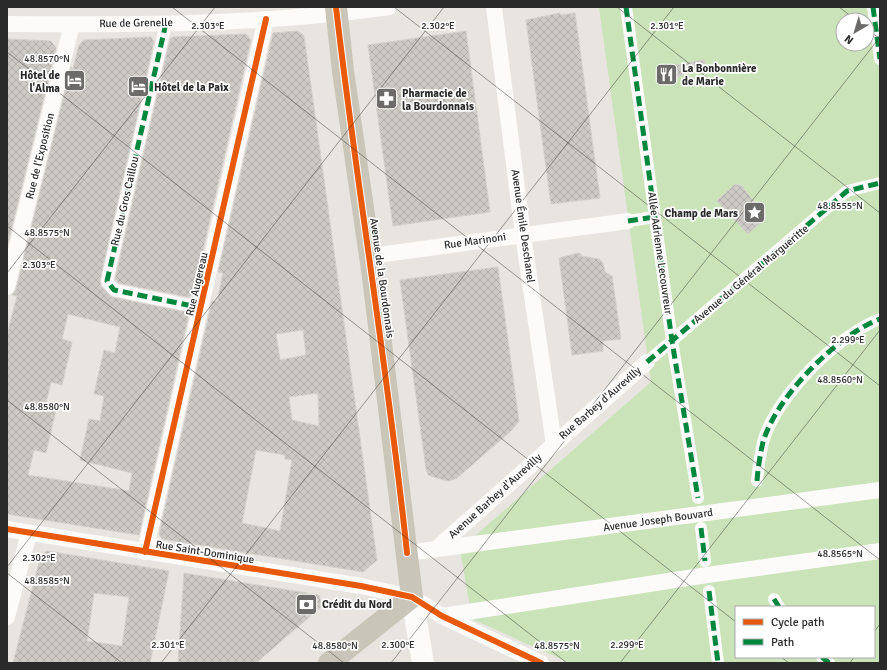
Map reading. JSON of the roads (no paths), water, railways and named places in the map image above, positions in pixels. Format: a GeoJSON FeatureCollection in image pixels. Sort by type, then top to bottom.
{"type":"FeatureCollection","features":[{"type":"Feature","properties":{"kind":"main road","name":"Avenue de la Bourdonnais"},"geometry":{"type":"LineString","coordinates":[[337,11],[343,71],[370,256],[412,597],[423,663]]}},
{"type":"Feature","properties":{"kind":"main road"},"geometry":{"type":"LineString","coordinates":[[329,663],[412,597]]}},
{"type":"Feature","properties":{"kind":"street","name":"Rue de Grenelle"},"geometry":{"type":"LineString","coordinates":[[7,24],[166,23],[308,18],[337,11],[389,7]]}},
{"type":"Feature","properties":{"kind":"street","name":"Avenue Émile Deschanel"},"geometry":{"type":"LineString","coordinates":[[494,7],[523,234],[554,444]]}},
{"type":"Feature","properties":{"kind":"street","name":"Allée Adrienne Lecouvreur"},"geometry":{"type":"LineString","coordinates":[[626,7],[672,341],[698,498]]}},
{"type":"Feature","properties":{"kind":"street"},"geometry":{"type":"LineString","coordinates":[[873,7],[880,59]]}},
{"type":"Feature","properties":{"kind":"street","name":"Rue Augereau"},"geometry":{"type":"LineString","coordinates":[[145,552],[202,308],[266,19]]}},
{"type":"Feature","properties":{"kind":"street","name":"Rue du Gros Caillou"},"geometry":{"type":"LineString","coordinates":[[166,23],[107,278],[108,284],[114,290],[202,308]]}},
{"type":"Feature","properties":{"kind":"street","name":"Rue de l'Exposition"},"geometry":{"type":"LineString","coordinates":[[7,287],[72,24]]}},
{"type":"Feature","properties":{"kind":"street","name":"Avenue du Général Margueritte"},"geometry":{"type":"LineString","coordinates":[[647,362],[847,191],[880,183]]}},
{"type":"Feature","properties":{"kind":"street"},"geometry":{"type":"LineString","coordinates":[[628,221],[655,217]]}},
{"type":"Feature","properties":{"kind":"street","name":"Rue Marinoni"},"geometry":{"type":"LineString","coordinates":[[370,256],[523,234],[628,221]]}},
{"type":"Feature","properties":{"kind":"street"},"geometry":{"type":"LineString","coordinates":[[757,481],[764,441],[787,397],[822,358],[865,326],[880,319]]}},
{"type":"Feature","properties":{"kind":"street","name":"Rue Barbey d'Aurevilly"},"geometry":{"type":"LineString","coordinates":[[554,444],[647,362]]}},
{"type":"Feature","properties":{"kind":"street","name":"Avenue Barbey d'Aurevilly"},"geometry":{"type":"LineString","coordinates":[[436,549],[554,444]]}},
{"type":"Feature","properties":{"kind":"street","name":"Avenue Joseph Bouvard"},"geometry":{"type":"LineString","coordinates":[[407,553],[880,490]]}},
{"type":"Feature","properties":{"kind":"street"},"geometry":{"type":"LineString","coordinates":[[701,528],[705,561]]}},
{"type":"Feature","properties":{"kind":"street","name":"Rue Saint-Dominique"},"geometry":{"type":"LineString","coordinates":[[7,529],[353,585],[412,597]]}},
{"type":"Feature","properties":{"kind":"street"},"geometry":{"type":"LineString","coordinates":[[7,617],[29,533]]}},
{"type":"Feature","properties":{"kind":"street"},"geometry":{"type":"LineString","coordinates":[[442,616],[701,576],[880,551]]}},
{"type":"Feature","properties":{"kind":"street"},"geometry":{"type":"LineString","coordinates":[[709,590],[718,663]]}},
{"type":"Feature","properties":{"kind":"street"},"geometry":{"type":"LineString","coordinates":[[412,597],[442,616],[541,663]]}},
{"type":"Feature","properties":{"kind":"place","name":"La Bonbonnière de Marie"},"geometry":{"type":"Point","coordinates":[667,74]}},
{"type":"Feature","properties":{"kind":"place","name":"Hôtel de l'Alma"},"geometry":{"type":"Point","coordinates":[75,81]}},
{"type":"Feature","properties":{"kind":"place","name":"Hôtel de la Paix"},"geometry":{"type":"Point","coordinates":[139,87]}},
{"type":"Feature","properties":{"kind":"place","name":"Pharmacie de la Bourdonnais"},"geometry":{"type":"Point","coordinates":[386,99]}},
{"type":"Feature","properties":{"kind":"place","name":"Champ de Mars"},"geometry":{"type":"Point","coordinates":[754,213]}},
{"type":"Feature","properties":{"kind":"place","name":"Crédit du Nord"},"geometry":{"type":"Point","coordinates":[307,604]}}]}
